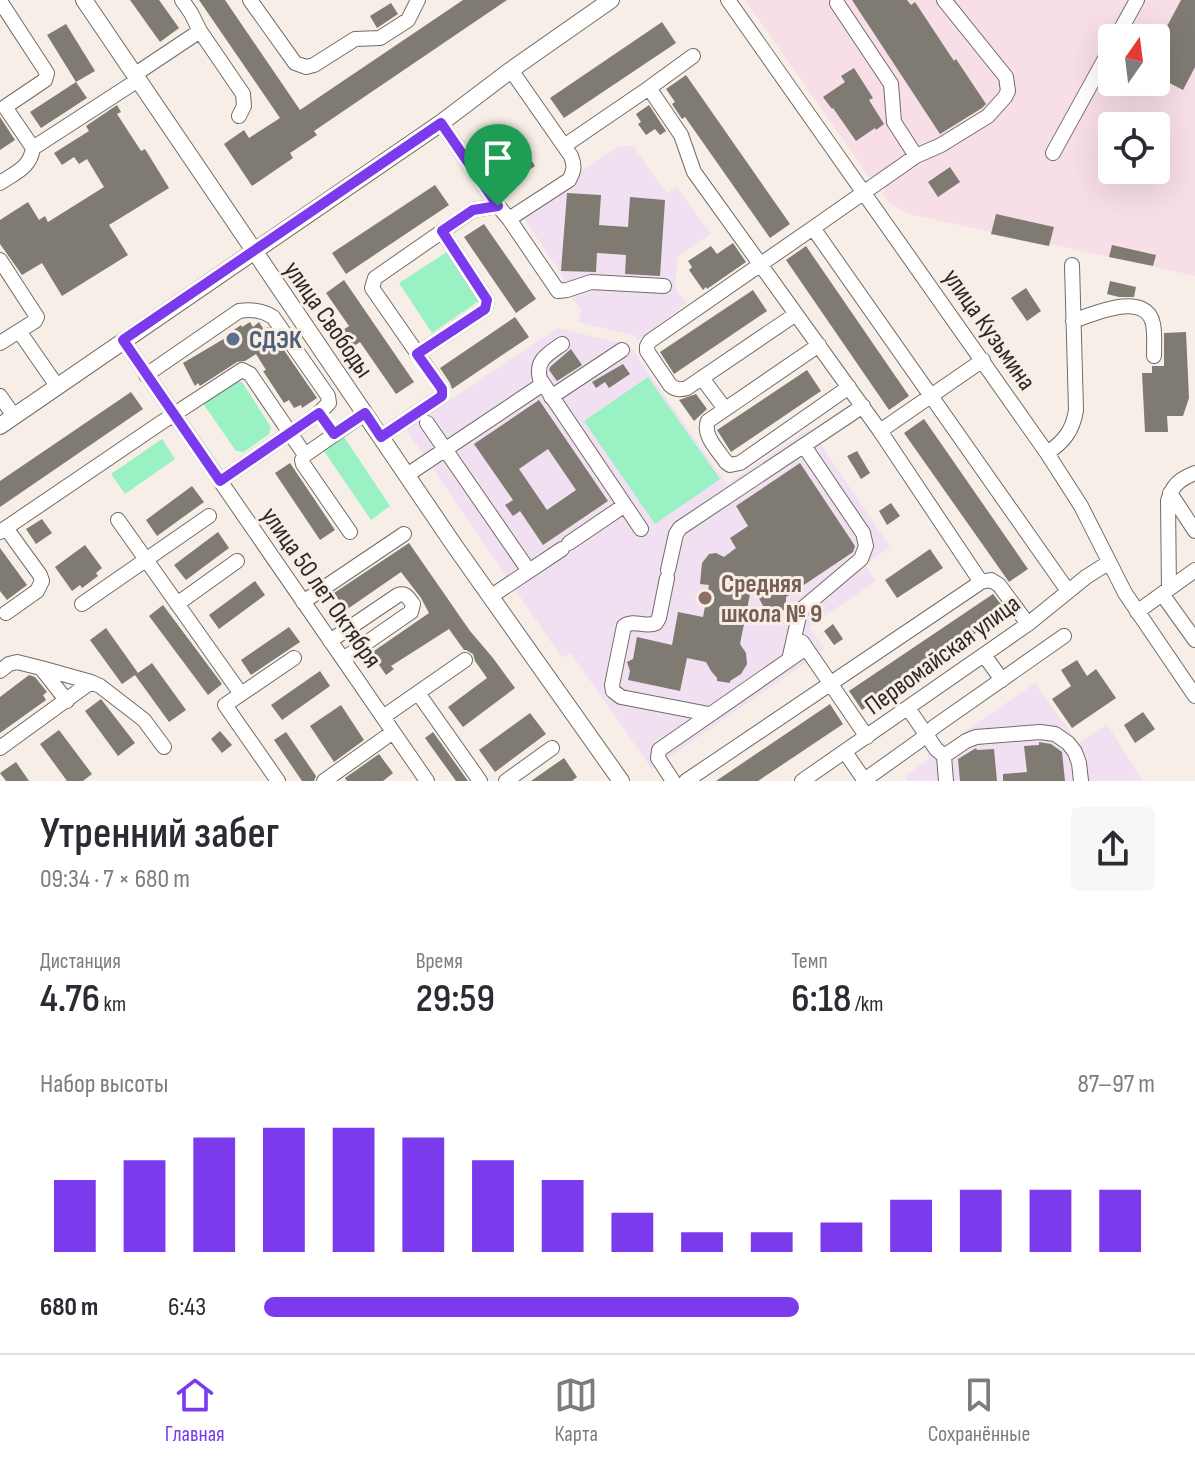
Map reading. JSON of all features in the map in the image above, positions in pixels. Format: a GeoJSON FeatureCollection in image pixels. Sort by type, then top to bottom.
{"type":"FeatureCollection","features":[{"type":"Feature","properties":{"kind":"main road","name":"улица Свободы"},"geometry":{"type":"LineString","coordinates":[[84,0],[490,597],[621,781]]}},
{"type":"Feature","properties":{"kind":"main road"},"geometry":{"type":"LineString","coordinates":[[7,421],[441,123],[601,3]]}},
{"type":"Feature","properties":{"kind":"street"},"geometry":{"type":"LineString","coordinates":[[182,0],[243,94],[244,106],[239,116]]}},
{"type":"Feature","properties":{"kind":"street"},"geometry":{"type":"LineString","coordinates":[[250,0],[295,63],[306,67],[355,39],[380,38],[408,20],[418,0]]}},
{"type":"Feature","properties":{"kind":"street","name":"улица Кузьмина"},"geometry":{"type":"LineString","coordinates":[[728,0],[1047,453],[1081,506],[1108,563],[1137,612],[1195,696]]}},
{"type":"Feature","properties":{"kind":"street"},"geometry":{"type":"LineString","coordinates":[[796,314],[687,388],[675,389],[670,385],[648,355],[650,341],[916,156],[941,145],[988,116],[1001,103],[1008,91],[1006,77],[944,0]]}},
{"type":"Feature","properties":{"kind":"street"},"geometry":{"type":"LineString","coordinates":[[1124,24],[1137,0]]}},
{"type":"Feature","properties":{"kind":"street"},"geometry":{"type":"LineString","coordinates":[[837,3],[891,84],[894,122],[916,156]]}},
{"type":"Feature","properties":{"kind":"street"},"geometry":{"type":"LineString","coordinates":[[1,5],[47,73],[45,80],[3,109],[33,148]]}},
{"type":"Feature","properties":{"kind":"street"},"geometry":{"type":"LineString","coordinates":[[0,183],[27,164],[33,148],[200,31]]}},
{"type":"Feature","properties":{"kind":"street"},"geometry":{"type":"LineString","coordinates":[[564,146],[693,56]]}},
{"type":"Feature","properties":{"kind":"street"},"geometry":{"type":"LineString","coordinates":[[509,219],[569,180],[574,167],[571,156],[511,70]]}},
{"type":"Feature","properties":{"kind":"street"},"geometry":{"type":"LineString","coordinates":[[1053,153],[1098,71]]}},
{"type":"Feature","properties":{"kind":"street"},"geometry":{"type":"LineString","coordinates":[[649,88],[681,135],[694,172],[863,406],[981,582]]}},
{"type":"Feature","properties":{"kind":"street"},"geometry":{"type":"LineString","coordinates":[[441,123],[558,291],[591,282],[664,286]]}},
{"type":"Feature","properties":{"kind":"street"},"geometry":{"type":"LineString","coordinates":[[381,437],[442,396],[442,389],[372,288],[375,278],[473,210],[498,206]]}},
{"type":"Feature","properties":{"kind":"street"},"geometry":{"type":"LineString","coordinates":[[813,228],[1068,591]]}},
{"type":"Feature","properties":{"kind":"street"},"geometry":{"type":"LineString","coordinates":[[417,354],[487,305],[487,300],[442,231]]}},
{"type":"Feature","properties":{"kind":"street"},"geometry":{"type":"LineString","coordinates":[[0,260],[37,317],[0,343]]}},
{"type":"Feature","properties":{"kind":"street"},"geometry":{"type":"LineString","coordinates":[[1047,453],[1066,439],[1075,419],[1072,265]]}},
{"type":"Feature","properties":{"kind":"street"},"geometry":{"type":"LineString","coordinates":[[1073,321],[1118,307],[1142,309],[1153,325],[1154,356]]}},
{"type":"Feature","properties":{"kind":"street"},"geometry":{"type":"LineString","coordinates":[[146,375],[239,311],[262,311],[273,317],[328,396],[329,403],[220,481]]}},
{"type":"Feature","properties":{"kind":"street"},"geometry":{"type":"LineString","coordinates":[[19,331],[57,386]]}},
{"type":"Feature","properties":{"kind":"street","name":"улица 50 лет Октября"},"geometry":{"type":"LineString","coordinates":[[123,340],[427,781]]}},
{"type":"Feature","properties":{"kind":"street"},"geometry":{"type":"LineString","coordinates":[[562,344],[543,357],[538,374],[641,529]]}},
{"type":"Feature","properties":{"kind":"street"},"geometry":{"type":"LineString","coordinates":[[819,345],[708,421],[706,429],[726,462],[735,465],[849,387]]}},
{"type":"Feature","properties":{"kind":"street"},"geometry":{"type":"LineString","coordinates":[[407,475],[547,390],[622,350]]}},
{"type":"Feature","properties":{"kind":"street"},"geometry":{"type":"LineString","coordinates":[[880,431],[983,360]]}},
{"type":"Feature","properties":{"kind":"street"},"geometry":{"type":"LineString","coordinates":[[6,613],[37,591],[42,581],[3,530],[242,370],[250,374],[305,455]]}},
{"type":"Feature","properties":{"kind":"street"},"geometry":{"type":"LineString","coordinates":[[702,378],[725,409]]}},
{"type":"Feature","properties":{"kind":"street"},"geometry":{"type":"LineString","coordinates":[[0,396],[7,421]]}},
{"type":"Feature","properties":{"kind":"street"},"geometry":{"type":"LineString","coordinates":[[709,714],[616,695],[612,685],[624,626],[631,623],[650,625],[659,618],[676,534],[680,528],[863,406]]}},
{"type":"Feature","properties":{"kind":"street"},"geometry":{"type":"LineString","coordinates":[[319,413],[334,434]]}},
{"type":"Feature","properties":{"kind":"street"},"geometry":{"type":"LineString","coordinates":[[350,532],[302,460],[365,413]]}},
{"type":"Feature","properties":{"kind":"street"},"geometry":{"type":"LineString","coordinates":[[427,423],[529,571]]}},
{"type":"Feature","properties":{"kind":"street"},"geometry":{"type":"LineString","coordinates":[[789,660],[803,608],[861,559],[866,546],[863,533],[804,446]]}},
{"type":"Feature","properties":{"kind":"street"},"geometry":{"type":"LineString","coordinates":[[1195,473],[1179,481],[1170,493],[1165,592],[1195,640]]}},
{"type":"Feature","properties":{"kind":"street"},"geometry":{"type":"LineString","coordinates":[[1170,493],[1195,531]]}},
{"type":"Feature","properties":{"kind":"street"},"geometry":{"type":"LineString","coordinates":[[490,597],[625,505]]}},
{"type":"Feature","properties":{"kind":"street"},"geometry":{"type":"LineString","coordinates":[[82,604],[209,516]]}},
{"type":"Feature","properties":{"kind":"street"},"geometry":{"type":"LineString","coordinates":[[118,520],[241,694]]}},
{"type":"Feature","properties":{"kind":"street"},"geometry":{"type":"LineString","coordinates":[[303,602],[404,534]]}},
{"type":"Feature","properties":{"kind":"street"},"geometry":{"type":"LineString","coordinates":[[177,604],[237,561]]}},
{"type":"Feature","properties":{"kind":"street","name":"Первомайская улица"},"geometry":{"type":"LineString","coordinates":[[802,781],[1028,624],[1108,563]]}},
{"type":"Feature","properties":{"kind":"street"},"geometry":{"type":"LineString","coordinates":[[1137,612],[1195,570]]}},
{"type":"Feature","properties":{"kind":"street"},"geometry":{"type":"LineString","coordinates":[[686,781],[981,582],[991,580],[999,585],[1028,624]]}},
{"type":"Feature","properties":{"kind":"street"},"geometry":{"type":"LineString","coordinates":[[330,641],[402,593],[413,604],[411,612],[343,659]]}},
{"type":"Feature","properties":{"kind":"street"},"geometry":{"type":"LineString","coordinates":[[795,633],[867,737]]}},
{"type":"Feature","properties":{"kind":"street"},"geometry":{"type":"LineString","coordinates":[[845,752],[864,781],[934,727],[1064,636]]}},
{"type":"Feature","properties":{"kind":"street"},"geometry":{"type":"LineString","coordinates":[[673,781],[658,758],[658,752],[806,648]]}},
{"type":"Feature","properties":{"kind":"street"},"geometry":{"type":"LineString","coordinates":[[984,655],[1002,680]]}},
{"type":"Feature","properties":{"kind":"street"},"geometry":{"type":"LineString","coordinates":[[278,781],[225,705],[294,658]]}},
{"type":"Feature","properties":{"kind":"street"},"geometry":{"type":"LineString","coordinates":[[383,717],[465,660]]}},
{"type":"Feature","properties":{"kind":"street"},"geometry":{"type":"LineString","coordinates":[[0,671],[17,662],[100,686],[144,720],[164,747]]}},
{"type":"Feature","properties":{"kind":"street"},"geometry":{"type":"LineString","coordinates":[[41,668],[67,701]]}},
{"type":"Feature","properties":{"kind":"street"},"geometry":{"type":"LineString","coordinates":[[0,748],[91,682]]}},
{"type":"Feature","properties":{"kind":"street"},"geometry":{"type":"LineString","coordinates":[[418,693],[480,781]]}},
{"type":"Feature","properties":{"kind":"street"},"geometry":{"type":"LineString","coordinates":[[908,708],[944,756],[946,781]]}},
{"type":"Feature","properties":{"kind":"street"},"geometry":{"type":"LineString","coordinates":[[681,709],[693,726]]}},
{"type":"Feature","properties":{"kind":"street"},"geometry":{"type":"LineString","coordinates":[[324,781],[393,732]]}},
{"type":"Feature","properties":{"kind":"street"},"geometry":{"type":"LineString","coordinates":[[944,756],[976,737],[1048,732],[1061,737],[1075,752],[1081,781]]}},
{"type":"Feature","properties":{"kind":"street"},"geometry":{"type":"LineString","coordinates":[[506,781],[552,748]]}},
{"type":"Feature","properties":{"kind":"shaded area"},"geometry":{"type":"Polygon","coordinates":[[[745,0],[1195,0],[1195,276],[908,214],[889,203],[883,194],[886,185],[878,175],[869,177],[745,0]]]}},
{"type":"Feature","properties":{"kind":"shaded area"},"geometry":{"type":"Polygon","coordinates":[[[619,146],[633,146],[667,193],[677,187],[711,234],[678,257],[675,288],[687,303],[638,340],[635,336],[578,322],[581,310],[560,282],[564,278],[524,219],[577,183],[582,170],[619,146]]]}},
{"type":"Feature","properties":{"kind":"shaded area"},"geometry":{"type":"Polygon","coordinates":[[[557,328],[629,345],[727,484],[810,428],[890,547],[865,565],[876,581],[809,627],[825,649],[652,769],[572,655],[562,658],[407,431],[557,328]]]}},
{"type":"Feature","properties":{"kind":"shaded area"},"geometry":{"type":"Polygon","coordinates":[[[1035,683],[1078,743],[1107,724],[1143,781],[908,781],[905,776],[930,758],[925,750],[939,742],[947,744],[1035,683]]]}},
{"type":"Feature","properties":{"kind":"green space"},"geometry":{"type":"Polygon","coordinates":[[[447,252],[479,301],[432,333],[399,283],[447,252]]]}},
{"type":"Feature","properties":{"kind":"green space"},"geometry":{"type":"Polygon","coordinates":[[[648,377],[720,479],[655,524],[584,421],[648,377]]]}},
{"type":"Feature","properties":{"kind":"green space"},"geometry":{"type":"Polygon","coordinates":[[[234,381],[242,382],[271,427],[269,434],[244,452],[236,451],[202,402],[234,381]]]}},
{"type":"Feature","properties":{"kind":"green space"},"geometry":{"type":"Polygon","coordinates":[[[344,437],[390,506],[371,520],[324,451],[344,437]]]}},
{"type":"Feature","properties":{"kind":"green space"},"geometry":{"type":"Polygon","coordinates":[[[162,439],[175,459],[125,494],[111,474],[162,439]]]}},
{"type":"Feature","properties":{"kind":"building"},"geometry":{"type":"Polygon","coordinates":[[[130,0],[159,0],[179,28],[160,42],[130,0]]]}},
{"type":"Feature","properties":{"kind":"building"},"geometry":{"type":"Polygon","coordinates":[[[199,0],[225,0],[300,110],[463,0],[507,0],[314,131],[317,135],[290,153],[293,158],[252,186],[224,144],[244,130],[249,138],[280,118],[199,0]]]}},
{"type":"Feature","properties":{"kind":"building"},"geometry":{"type":"Polygon","coordinates":[[[852,0],[907,0],[911,5],[915,2],[986,104],[940,134],[852,0]]]}},
{"type":"Feature","properties":{"kind":"building"},"geometry":{"type":"Polygon","coordinates":[[[1181,0],[1195,0],[1195,67],[1183,90],[1170,83],[1168,24],[1181,0]]]}},
{"type":"Feature","properties":{"kind":"building"},"geometry":{"type":"Polygon","coordinates":[[[391,3],[398,14],[377,28],[370,16],[391,3]]]}},
{"type":"Feature","properties":{"kind":"building"},"geometry":{"type":"Polygon","coordinates":[[[662,22],[676,43],[564,118],[550,98],[662,22]]]}},
{"type":"Feature","properties":{"kind":"building"},"geometry":{"type":"Polygon","coordinates":[[[66,24],[95,71],[76,82],[47,35],[66,24]]]}},
{"type":"Feature","properties":{"kind":"building"},"geometry":{"type":"Polygon","coordinates":[[[854,68],[873,98],[869,100],[884,124],[856,141],[823,97],[845,82],[841,76],[854,68]]]}},
{"type":"Feature","properties":{"kind":"building"},"geometry":{"type":"Polygon","coordinates":[[[686,75],[790,224],[770,238],[685,117],[682,119],[672,104],[675,102],[666,89],[686,75]]]}},
{"type":"Feature","properties":{"kind":"building"},"geometry":{"type":"Polygon","coordinates":[[[76,82],[87,98],[41,128],[30,112],[76,82]]]}},
{"type":"Feature","properties":{"kind":"building"},"geometry":{"type":"Polygon","coordinates":[[[117,105],[121,112],[117,114],[141,151],[145,149],[169,188],[109,225],[128,255],[62,296],[42,263],[22,275],[0,244],[0,220],[28,202],[39,220],[45,216],[48,222],[104,187],[87,159],[79,164],[74,157],[62,165],[54,153],[89,131],[86,126],[117,105]]]}},
{"type":"Feature","properties":{"kind":"building"},"geometry":{"type":"Polygon","coordinates":[[[649,105],[666,131],[660,135],[655,129],[646,135],[638,124],[641,122],[636,114],[649,105]]]}},
{"type":"Feature","properties":{"kind":"building"},"geometry":{"type":"Polygon","coordinates":[[[0,117],[15,140],[0,150],[0,117]]]}},
{"type":"Feature","properties":{"kind":"building"},"geometry":{"type":"Polygon","coordinates":[[[517,138],[535,166],[499,190],[480,162],[517,138]]]}},
{"type":"Feature","properties":{"kind":"building"},"geometry":{"type":"Polygon","coordinates":[[[950,167],[960,182],[938,197],[928,182],[950,167]]]}},
{"type":"Feature","properties":{"kind":"building"},"geometry":{"type":"Polygon","coordinates":[[[435,185],[449,205],[346,274],[332,253],[435,185]]]}},
{"type":"Feature","properties":{"kind":"building"},"geometry":{"type":"Polygon","coordinates":[[[567,193],[601,195],[599,225],[628,227],[630,197],[665,200],[660,276],[625,274],[626,255],[597,253],[596,272],[561,271],[567,193]]]}},
{"type":"Feature","properties":{"kind":"building"},"geometry":{"type":"Polygon","coordinates":[[[996,214],[1054,227],[1049,246],[991,234],[996,214]]]}},
{"type":"Feature","properties":{"kind":"building"},"geometry":{"type":"Polygon","coordinates":[[[484,224],[536,299],[516,313],[464,237],[484,224]]]}},
{"type":"Feature","properties":{"kind":"building"},"geometry":{"type":"Polygon","coordinates":[[[733,243],[746,262],[703,290],[689,270],[692,267],[688,261],[711,246],[717,254],[733,243]]]}},
{"type":"Feature","properties":{"kind":"building"},"geometry":{"type":"Polygon","coordinates":[[[1112,245],[1156,255],[1153,266],[1109,257],[1112,245]]]}},
{"type":"Feature","properties":{"kind":"building"},"geometry":{"type":"Polygon","coordinates":[[[806,246],[909,396],[889,410],[786,260],[806,246]]]}},
{"type":"Feature","properties":{"kind":"building"},"geometry":{"type":"Polygon","coordinates":[[[344,280],[414,382],[396,394],[360,342],[342,354],[331,338],[349,326],[326,293],[344,280]]]}},
{"type":"Feature","properties":{"kind":"building"},"geometry":{"type":"Polygon","coordinates":[[[1110,281],[1136,287],[1134,297],[1107,294],[1110,281]]]}},
{"type":"Feature","properties":{"kind":"building"},"geometry":{"type":"Polygon","coordinates":[[[1026,288],[1041,311],[1027,321],[1011,298],[1026,288]]]}},
{"type":"Feature","properties":{"kind":"building"},"geometry":{"type":"Polygon","coordinates":[[[753,290],[767,311],[674,374],[660,352],[753,290]]]}},
{"type":"Feature","properties":{"kind":"building"},"geometry":{"type":"Polygon","coordinates":[[[515,317],[529,337],[452,389],[440,368],[515,317]]]}},
{"type":"Feature","properties":{"kind":"building"},"geometry":{"type":"Polygon","coordinates":[[[250,322],[253,327],[259,322],[264,330],[268,327],[317,398],[302,408],[301,405],[294,408],[289,400],[284,403],[256,354],[195,386],[183,363],[250,322]]]}},
{"type":"Feature","properties":{"kind":"building"},"geometry":{"type":"Polygon","coordinates":[[[1186,332],[1189,398],[1183,416],[1167,416],[1168,432],[1145,432],[1142,373],[1152,373],[1152,366],[1164,366],[1164,333],[1186,332]]]}},
{"type":"Feature","properties":{"kind":"building"},"geometry":{"type":"Polygon","coordinates":[[[571,349],[582,365],[557,381],[550,367],[571,349]]]}},
{"type":"Feature","properties":{"kind":"building"},"geometry":{"type":"Polygon","coordinates":[[[623,364],[630,374],[609,388],[605,382],[596,388],[592,382],[623,364]]]}},
{"type":"Feature","properties":{"kind":"building"},"geometry":{"type":"Polygon","coordinates":[[[807,370],[821,391],[731,452],[717,430],[807,370]]]}},
{"type":"Feature","properties":{"kind":"building"},"geometry":{"type":"Polygon","coordinates":[[[131,392],[143,409],[0,507],[0,481],[131,392]]]}},
{"type":"Feature","properties":{"kind":"building"},"geometry":{"type":"Polygon","coordinates":[[[696,394],[707,409],[694,421],[679,400],[696,394]]]}},
{"type":"Feature","properties":{"kind":"building"},"geometry":{"type":"Polygon","coordinates":[[[539,400],[608,501],[543,545],[520,511],[513,516],[505,505],[513,500],[474,444],[539,400]],[[548,449],[519,469],[547,510],[576,490],[548,449]]]}},
{"type":"Feature","properties":{"kind":"building"},"geometry":{"type":"Polygon","coordinates":[[[924,419],[1028,569],[1009,582],[904,433],[924,419]]]}},
{"type":"Feature","properties":{"kind":"building"},"geometry":{"type":"Polygon","coordinates":[[[857,451],[870,473],[861,479],[847,456],[857,451]]]}},
{"type":"Feature","properties":{"kind":"building"},"geometry":{"type":"Polygon","coordinates":[[[290,463],[335,530],[320,540],[275,473],[290,463]]]}},
{"type":"Feature","properties":{"kind":"building"},"geometry":{"type":"Polygon","coordinates":[[[800,463],[855,546],[853,552],[786,597],[786,608],[779,614],[766,612],[752,584],[740,644],[746,653],[747,664],[730,683],[717,681],[706,662],[687,658],[680,691],[628,680],[630,671],[627,662],[633,659],[637,637],[672,645],[678,612],[703,617],[709,585],[700,584],[702,563],[709,554],[724,557],[736,548],[730,538],[748,526],[736,506],[800,463]]]}},
{"type":"Feature","properties":{"kind":"building"},"geometry":{"type":"Polygon","coordinates":[[[192,486],[204,502],[157,536],[146,520],[192,486]]]}},
{"type":"Feature","properties":{"kind":"building"},"geometry":{"type":"Polygon","coordinates":[[[891,503],[900,516],[887,525],[879,511],[891,503]]]}},
{"type":"Feature","properties":{"kind":"building"},"geometry":{"type":"Polygon","coordinates":[[[42,519],[52,533],[36,544],[26,529],[42,519]]]}},
{"type":"Feature","properties":{"kind":"building"},"geometry":{"type":"Polygon","coordinates":[[[218,532],[229,548],[186,580],[174,565],[218,532]]]}},
{"type":"Feature","properties":{"kind":"building"},"geometry":{"type":"Polygon","coordinates":[[[409,543],[470,631],[515,688],[463,727],[448,707],[487,678],[473,654],[464,650],[449,629],[391,666],[394,669],[386,675],[371,653],[429,613],[401,572],[346,610],[334,593],[409,543]]]}},
{"type":"Feature","properties":{"kind":"building"},"geometry":{"type":"Polygon","coordinates":[[[85,545],[102,568],[96,573],[98,576],[72,591],[55,567],[85,545]]]}},
{"type":"Feature","properties":{"kind":"building"},"geometry":{"type":"Polygon","coordinates":[[[0,548],[27,585],[7,600],[0,591],[0,548]]]}},
{"type":"Feature","properties":{"kind":"building"},"geometry":{"type":"Polygon","coordinates":[[[930,549],[943,568],[897,598],[885,580],[930,549]]]}},
{"type":"Feature","properties":{"kind":"building"},"geometry":{"type":"Polygon","coordinates":[[[255,581],[265,595],[219,629],[209,615],[255,581]]]}},
{"type":"Feature","properties":{"kind":"building"},"geometry":{"type":"Polygon","coordinates":[[[993,594],[1007,612],[862,710],[849,691],[993,594]]]}},
{"type":"Feature","properties":{"kind":"building"},"geometry":{"type":"Polygon","coordinates":[[[163,605],[222,684],[208,695],[149,616],[163,605]]]}},
{"type":"Feature","properties":{"kind":"building"},"geometry":{"type":"Polygon","coordinates":[[[833,624],[843,639],[834,645],[824,631],[833,624]]]}},
{"type":"Feature","properties":{"kind":"building"},"geometry":{"type":"Polygon","coordinates":[[[289,627],[300,642],[251,675],[241,660],[289,627]]]}},
{"type":"Feature","properties":{"kind":"building"},"geometry":{"type":"Polygon","coordinates":[[[106,628],[138,673],[122,684],[90,640],[106,628]]]}},
{"type":"Feature","properties":{"kind":"building"},"geometry":{"type":"Polygon","coordinates":[[[1077,660],[1087,676],[1096,669],[1116,698],[1072,728],[1052,699],[1071,686],[1061,670],[1077,660]]]}},
{"type":"Feature","properties":{"kind":"building"},"geometry":{"type":"Polygon","coordinates":[[[152,663],[186,710],[169,722],[135,675],[152,663]]]}},
{"type":"Feature","properties":{"kind":"building"},"geometry":{"type":"Polygon","coordinates":[[[320,671],[330,686],[282,720],[271,705],[320,671]]]}},
{"type":"Feature","properties":{"kind":"building"},"geometry":{"type":"Polygon","coordinates":[[[29,675],[35,677],[47,692],[43,695],[46,700],[0,733],[0,697],[29,675]]]}},
{"type":"Feature","properties":{"kind":"building"},"geometry":{"type":"Polygon","coordinates":[[[101,699],[135,743],[118,756],[85,711],[101,699]]]}},
{"type":"Feature","properties":{"kind":"building"},"geometry":{"type":"Polygon","coordinates":[[[830,704],[843,724],[758,781],[716,781],[830,704]]]}},
{"type":"Feature","properties":{"kind":"building"},"geometry":{"type":"Polygon","coordinates":[[[341,705],[364,740],[334,762],[310,726],[341,705]]]}},
{"type":"Feature","properties":{"kind":"building"},"geometry":{"type":"Polygon","coordinates":[[[1143,712],[1155,729],[1135,743],[1124,725],[1143,712]]]}},
{"type":"Feature","properties":{"kind":"building"},"geometry":{"type":"Polygon","coordinates":[[[530,713],[546,734],[495,772],[479,750],[530,713]]]}},
{"type":"Feature","properties":{"kind":"building"},"geometry":{"type":"Polygon","coordinates":[[[59,730],[92,774],[83,781],[67,781],[40,744],[59,730]]]}},
{"type":"Feature","properties":{"kind":"building"},"geometry":{"type":"Polygon","coordinates":[[[220,731],[232,745],[222,753],[211,739],[220,731]]]}},
{"type":"Feature","properties":{"kind":"building"},"geometry":{"type":"Polygon","coordinates":[[[286,732],[316,776],[314,781],[302,781],[274,740],[286,732]]]}},
{"type":"Feature","properties":{"kind":"building"},"geometry":{"type":"Polygon","coordinates":[[[433,732],[468,781],[456,781],[425,738],[433,732]]]}},
{"type":"Feature","properties":{"kind":"building"},"geometry":{"type":"Polygon","coordinates":[[[1039,742],[1051,744],[1062,752],[1065,781],[1003,781],[1003,774],[1027,772],[1024,746],[1039,745],[1039,742]]]}},
{"type":"Feature","properties":{"kind":"building"},"geometry":{"type":"Polygon","coordinates":[[[976,748],[994,749],[997,781],[960,781],[958,759],[976,748]]]}},
{"type":"Feature","properties":{"kind":"building"},"geometry":{"type":"Polygon","coordinates":[[[379,754],[393,773],[383,781],[347,781],[345,778],[379,754]]]}},
{"type":"Feature","properties":{"kind":"building"},"geometry":{"type":"Polygon","coordinates":[[[564,758],[577,777],[572,781],[531,781],[564,758]]]}},
{"type":"Feature","properties":{"kind":"building"},"geometry":{"type":"Polygon","coordinates":[[[16,762],[29,781],[6,781],[0,773],[16,762]]]}},
{"type":"Feature","properties":{"kind":"place","name":"СДЭК"},"geometry":{"type":"Point","coordinates":[233,339]}},
{"type":"Feature","properties":{"kind":"place","name":"Средняя школа № 9"},"geometry":{"type":"Point","coordinates":[705,598]}},
{"type":"Feature","properties":{"kind":"route"},"geometry":{"type":"LineString","coordinates":[[441,123],[498,206],[473,210],[442,231],[487,300],[487,305],[417,354],[442,389],[442,396],[381,437],[365,413],[334,434],[319,413],[220,481],[123,340],[441,123]]}}]}
